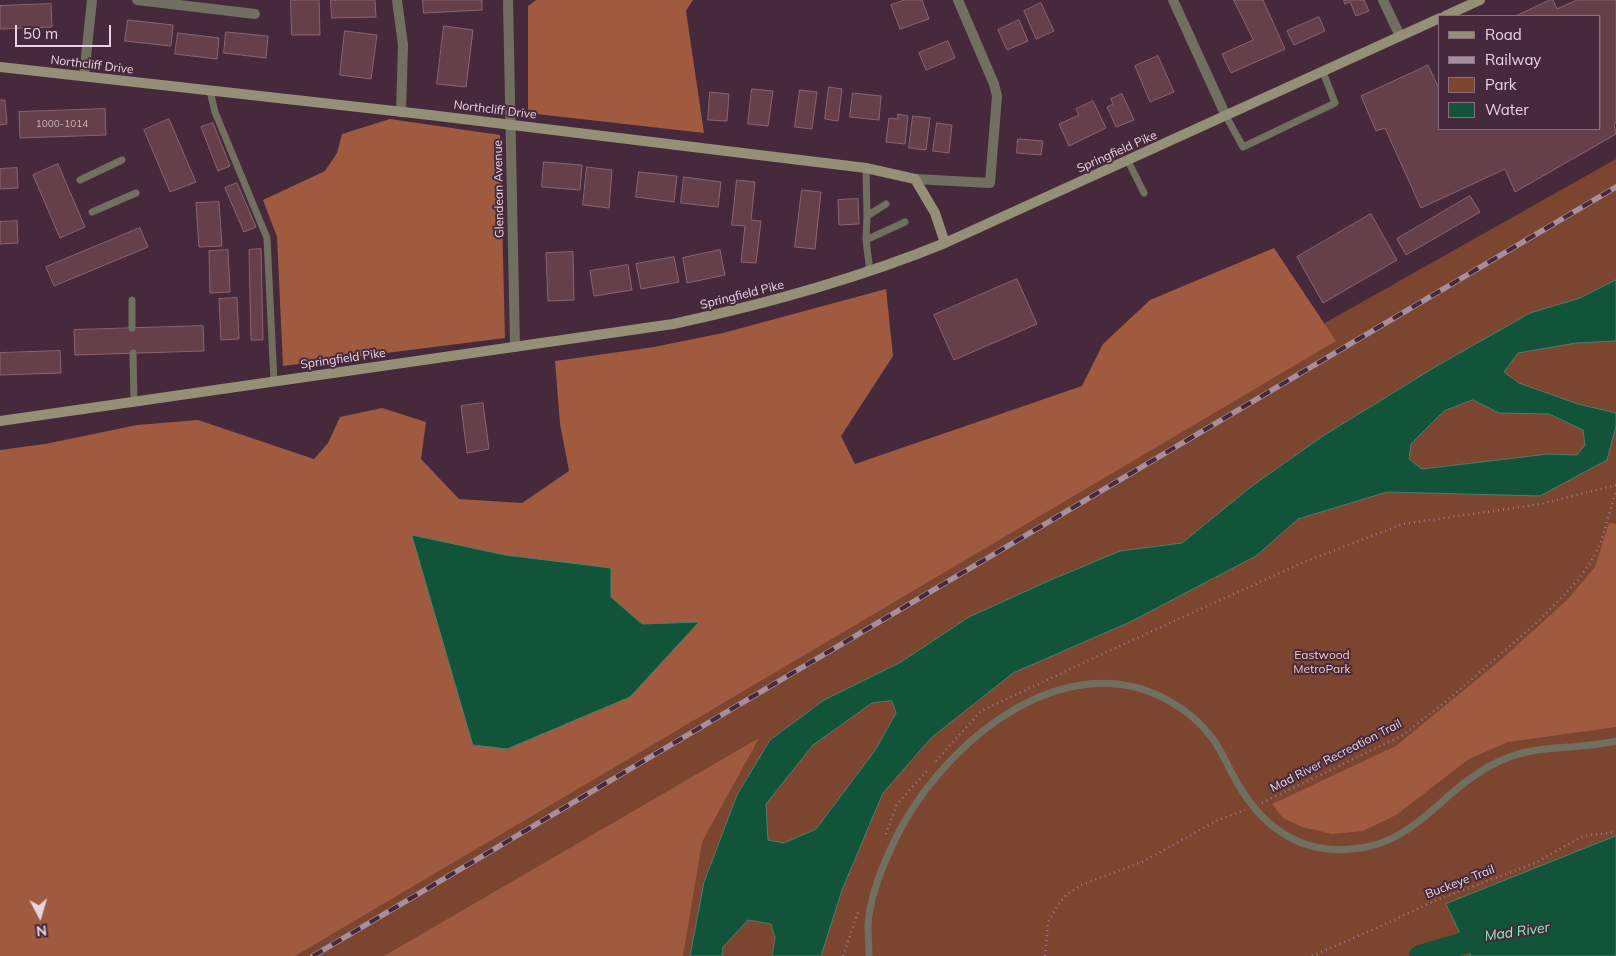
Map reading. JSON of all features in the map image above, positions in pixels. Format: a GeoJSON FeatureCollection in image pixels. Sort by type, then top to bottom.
{"type":"FeatureCollection","features":[{"type":"Feature","properties":{"kind":"main road"},"geometry":{"type":"LineString","coordinates":[[1447,15],[1480,0]]}},
{"type":"Feature","properties":{"kind":"main road","name":"Springfield Pike"},"geometry":{"type":"LineString","coordinates":[[0,421],[673,324],[730,312],[805,292],[870,272],[945,243],[1438,19]]}},
{"type":"Feature","properties":{"kind":"main road","name":"Northcliff Drive"},"geometry":{"type":"LineString","coordinates":[[0,67],[401,112],[866,168],[915,180]]}},
{"type":"Feature","properties":{"kind":"main road"},"geometry":{"type":"LineString","coordinates":[[915,180],[935,213],[945,243]]}},
{"type":"Feature","properties":{"kind":"street"},"geometry":{"type":"LineString","coordinates":[[84,76],[92,0]]}},
{"type":"Feature","properties":{"kind":"street"},"geometry":{"type":"LineString","coordinates":[[136,0],[255,14]]}},
{"type":"Feature","properties":{"kind":"street"},"geometry":{"type":"LineString","coordinates":[[397,0],[403,45],[401,112]]}},
{"type":"Feature","properties":{"kind":"street","name":"Glendean Avenue"},"geometry":{"type":"LineString","coordinates":[[508,0],[515,347]]}},
{"type":"Feature","properties":{"kind":"street"},"geometry":{"type":"LineString","coordinates":[[915,180],[990,183],[997,96],[994,84],[958,0]]}},
{"type":"Feature","properties":{"kind":"street"},"geometry":{"type":"LineString","coordinates":[[1173,0],[1226,116]]}},
{"type":"Feature","properties":{"kind":"street"},"geometry":{"type":"LineString","coordinates":[[1384,0],[1400,36]]}},
{"type":"Feature","properties":{"kind":"lane"},"geometry":{"type":"LineString","coordinates":[[1226,116],[1243,147],[1335,102],[1322,72]]}},
{"type":"Feature","properties":{"kind":"lane"},"geometry":{"type":"LineString","coordinates":[[210,90],[215,112],[267,238],[274,382]]}},
{"type":"Feature","properties":{"kind":"lane"},"geometry":{"type":"LineString","coordinates":[[80,180],[122,160]]}},
{"type":"Feature","properties":{"kind":"lane"},"geometry":{"type":"LineString","coordinates":[[1128,161],[1144,192]]}},
{"type":"Feature","properties":{"kind":"lane"},"geometry":{"type":"LineString","coordinates":[[866,168],[866,240],[870,272]]}},
{"type":"Feature","properties":{"kind":"lane"},"geometry":{"type":"LineString","coordinates":[[92,212],[136,193]]}},
{"type":"Feature","properties":{"kind":"lane"},"geometry":{"type":"LineString","coordinates":[[866,216],[886,204]]}},
{"type":"Feature","properties":{"kind":"lane"},"geometry":{"type":"LineString","coordinates":[[866,240],[905,222]]}},
{"type":"Feature","properties":{"kind":"lane"},"geometry":{"type":"LineString","coordinates":[[132,300],[132,328]]}},
{"type":"Feature","properties":{"kind":"lane"},"geometry":{"type":"LineString","coordinates":[[134,353],[134,402]]}},
{"type":"Feature","properties":{"kind":"lane"},"geometry":{"type":"LineString","coordinates":[[868,956],[868,925],[880,874],[904,822],[918,799],[954,755],[994,722],[1017,708],[1066,688],[1090,683],[1108,683],[1132,687],[1170,702],[1200,724],[1213,738],[1252,807],[1277,830],[1307,844],[1344,850],[1360,849],[1382,844],[1397,837],[1411,828],[1471,777],[1505,759],[1523,752],[1549,748],[1583,747],[1616,741]]}},
{"type":"Feature","properties":{"kind":"path"},"geometry":{"type":"LineString","coordinates":[[936,761],[981,711],[1304,562],[1403,524],[1541,504],[1616,485]]}},
{"type":"Feature","properties":{"kind":"path","name":"Mad River Recreation Trail"},"geometry":{"type":"LineString","coordinates":[[1044,956],[1048,922],[1066,895],[1080,885],[1144,860],[1216,821],[1252,807],[1402,735],[1449,699],[1534,626],[1578,580],[1591,562],[1601,542],[1616,491]]}},
{"type":"Feature","properties":{"kind":"path"},"geometry":{"type":"LineString","coordinates":[[884,840],[897,804],[929,768]]}},
{"type":"Feature","properties":{"kind":"path","name":"Buckeye Trail"},"geometry":{"type":"LineString","coordinates":[[1312,956],[1432,902],[1535,863],[1583,836],[1616,832]]}},
{"type":"Feature","properties":{"kind":"path"},"geometry":{"type":"LineString","coordinates":[[843,956],[862,902]]}},
{"type":"Feature","properties":{"kind":"green space","name":"Eastwood MetroPark"},"geometry":{"type":"Polygon","coordinates":[[[1616,159],[1616,956],[232,956],[332,882],[1616,159]]]}},
{"type":"Feature","properties":{"kind":"shaded area"},"geometry":{"type":"Polygon","coordinates":[[[536,0],[693,0],[686,11],[704,133],[528,113],[528,6],[536,0]]]}},
{"type":"Feature","properties":{"kind":"shaded area"},"geometry":{"type":"Polygon","coordinates":[[[390,119],[500,135],[505,338],[283,366],[277,237],[263,200],[325,171],[337,153],[342,134],[390,119]]]}},
{"type":"Feature","properties":{"kind":"shaded area"},"geometry":{"type":"Polygon","coordinates":[[[1274,248],[1336,341],[295,956],[0,956],[0,450],[45,444],[137,425],[198,420],[314,459],[328,443],[340,417],[382,408],[426,422],[421,459],[459,499],[522,503],[569,471],[560,424],[555,361],[654,347],[723,333],[886,289],[893,356],[841,436],[855,464],[1082,386],[1103,344],[1150,300],[1274,248]]]}},
{"type":"Feature","properties":{"kind":"shaded area"},"geometry":{"type":"Polygon","coordinates":[[[1609,523],[1616,524],[1616,727],[1508,742],[1469,759],[1396,815],[1363,831],[1332,834],[1302,827],[1283,818],[1272,804],[1396,746],[1503,658],[1568,599],[1595,567],[1609,523]]]}},
{"type":"Feature","properties":{"kind":"shaded area"},"geometry":{"type":"Polygon","coordinates":[[[759,738],[702,842],[683,956],[384,956],[759,738]]]}},
{"type":"Feature","properties":{"kind":"water"},"geometry":{"type":"Polygon","coordinates":[[[1616,280],[1616,341],[1576,343],[1518,353],[1504,372],[1519,383],[1578,404],[1616,413],[1616,426],[1607,460],[1540,496],[1387,492],[1298,519],[1256,556],[1130,622],[1013,673],[931,738],[883,793],[842,890],[821,956],[772,956],[775,938],[771,924],[748,920],[723,947],[722,956],[690,956],[704,882],[737,795],[770,740],[824,700],[901,662],[969,617],[1046,582],[1120,551],[1182,543],[1252,486],[1323,436],[1435,367],[1530,313],[1580,298],[1616,280]],[[1473,400],[1444,411],[1411,444],[1409,459],[1422,469],[1548,454],[1577,455],[1585,445],[1583,430],[1549,414],[1499,413],[1473,400]],[[892,701],[872,703],[813,745],[766,804],[768,840],[784,843],[816,829],[876,749],[896,713],[892,701]]]}},
{"type":"Feature","properties":{"kind":"water"},"geometry":{"type":"Polygon","coordinates":[[[412,535],[505,555],[611,568],[611,597],[642,624],[699,622],[630,697],[507,749],[473,745],[412,535]]]}},
{"type":"Feature","properties":{"kind":"water"},"geometry":{"type":"Polygon","coordinates":[[[1616,836],[1616,956],[1471,956],[1446,904],[1616,836]]]}},
{"type":"Feature","properties":{"kind":"building"},"geometry":{"type":"Polygon","coordinates":[[[291,0],[319,0],[320,35],[292,35],[291,0]]]}},
{"type":"Feature","properties":{"kind":"building"},"geometry":{"type":"Polygon","coordinates":[[[331,0],[375,0],[376,17],[332,18],[331,0]]]}},
{"type":"Feature","properties":{"kind":"building"},"geometry":{"type":"Polygon","coordinates":[[[423,0],[482,0],[482,10],[424,13],[423,0]]]}},
{"type":"Feature","properties":{"kind":"building"},"geometry":{"type":"Polygon","coordinates":[[[905,0],[922,0],[929,19],[900,29],[891,5],[905,0]]]}},
{"type":"Feature","properties":{"kind":"building"},"geometry":{"type":"Polygon","coordinates":[[[1234,0],[1263,0],[1285,49],[1231,73],[1222,54],[1253,40],[1234,0]]]}},
{"type":"Feature","properties":{"kind":"building"},"geometry":{"type":"Polygon","coordinates":[[[1344,0],[1364,0],[1369,11],[1356,16],[1350,2],[1345,4],[1344,0]]]}},
{"type":"Feature","properties":{"kind":"building"},"geometry":{"type":"Polygon","coordinates":[[[1550,0],[1553,0],[1557,9],[1577,0],[1616,0],[1616,123],[1614,124],[1616,134],[1515,192],[1505,169],[1421,208],[1385,128],[1376,131],[1361,96],[1428,65],[1438,87],[1438,130],[1601,130],[1601,15],[1518,15],[1550,0]]]}},
{"type":"Feature","properties":{"kind":"building"},"geometry":{"type":"Polygon","coordinates":[[[1041,3],[1054,31],[1036,39],[1024,11],[1041,3]]]}},
{"type":"Feature","properties":{"kind":"building"},"geometry":{"type":"Polygon","coordinates":[[[51,4],[52,27],[0,29],[0,6],[51,4]]]}},
{"type":"Feature","properties":{"kind":"building"},"geometry":{"type":"Polygon","coordinates":[[[1319,17],[1325,31],[1294,45],[1287,31],[1319,17]]]}},
{"type":"Feature","properties":{"kind":"building"},"geometry":{"type":"Polygon","coordinates":[[[128,20],[173,25],[171,46],[125,41],[128,20]]]}},
{"type":"Feature","properties":{"kind":"building"},"geometry":{"type":"Polygon","coordinates":[[[1019,20],[1028,41],[1007,50],[998,30],[1019,20]]]}},
{"type":"Feature","properties":{"kind":"building"},"geometry":{"type":"Polygon","coordinates":[[[444,26],[473,30],[466,87],[437,84],[444,26]]]}},
{"type":"Feature","properties":{"kind":"building"},"geometry":{"type":"Polygon","coordinates":[[[345,31],[377,35],[371,79],[340,75],[345,31]]]}},
{"type":"Feature","properties":{"kind":"building"},"geometry":{"type":"Polygon","coordinates":[[[226,32],[268,36],[266,58],[224,53],[226,32]]]}},
{"type":"Feature","properties":{"kind":"building"},"geometry":{"type":"Polygon","coordinates":[[[178,33],[219,38],[217,59],[175,54],[178,33]]]}},
{"type":"Feature","properties":{"kind":"building"},"geometry":{"type":"Polygon","coordinates":[[[948,41],[955,58],[926,70],[919,53],[948,41]]]}},
{"type":"Feature","properties":{"kind":"building"},"geometry":{"type":"Polygon","coordinates":[[[1158,56],[1174,92],[1150,102],[1135,66],[1158,56]]]}},
{"type":"Feature","properties":{"kind":"building"},"geometry":{"type":"Polygon","coordinates":[[[829,87],[842,89],[838,121],[825,119],[829,87]]]}},
{"type":"Feature","properties":{"kind":"building"},"geometry":{"type":"Polygon","coordinates":[[[752,89],[773,91],[768,126],[748,124],[752,89]]]}},
{"type":"Feature","properties":{"kind":"building"},"geometry":{"type":"Polygon","coordinates":[[[800,90],[817,92],[812,129],[795,127],[800,90]]]}},
{"type":"Feature","properties":{"kind":"building"},"geometry":{"type":"Polygon","coordinates":[[[710,92],[729,94],[727,121],[708,120],[710,92]]]}},
{"type":"Feature","properties":{"kind":"building"},"geometry":{"type":"Polygon","coordinates":[[[853,93],[881,96],[879,120],[850,117],[853,93]]]}},
{"type":"Feature","properties":{"kind":"building"},"geometry":{"type":"Polygon","coordinates":[[[1122,94],[1134,120],[1116,127],[1107,107],[1113,104],[1111,99],[1122,94]]]}},
{"type":"Feature","properties":{"kind":"building"},"geometry":{"type":"Polygon","coordinates":[[[0,100],[5,100],[7,124],[0,125],[0,100]]]}},
{"type":"Feature","properties":{"kind":"building"},"geometry":{"type":"Polygon","coordinates":[[[1093,101],[1106,128],[1069,146],[1059,124],[1079,115],[1076,109],[1093,101]]]}},
{"type":"Feature","properties":{"kind":"building"},"geometry":{"type":"Polygon","coordinates":[[[105,109],[106,135],[20,138],[19,112],[105,109]]]}},
{"type":"Feature","properties":{"kind":"building"},"geometry":{"type":"Polygon","coordinates":[[[898,114],[908,116],[905,144],[886,142],[889,118],[898,119],[898,114]]]}},
{"type":"Feature","properties":{"kind":"building"},"geometry":{"type":"Polygon","coordinates":[[[913,116],[930,118],[926,150],[909,148],[913,116]]]}},
{"type":"Feature","properties":{"kind":"building"},"geometry":{"type":"Polygon","coordinates":[[[169,119],[196,182],[170,192],[144,130],[169,119]]]}},
{"type":"Feature","properties":{"kind":"building"},"geometry":{"type":"Polygon","coordinates":[[[213,123],[230,166],[218,171],[201,127],[213,123]]]}},
{"type":"Feature","properties":{"kind":"building"},"geometry":{"type":"Polygon","coordinates":[[[937,123],[952,125],[949,153],[933,151],[937,123]]]}},
{"type":"Feature","properties":{"kind":"building"},"geometry":{"type":"Polygon","coordinates":[[[1018,139],[1043,141],[1041,155],[1017,153],[1018,139]]]}},
{"type":"Feature","properties":{"kind":"building"},"geometry":{"type":"Polygon","coordinates":[[[544,162],[582,165],[580,190],[542,187],[544,162]]]}},
{"type":"Feature","properties":{"kind":"building"},"geometry":{"type":"Polygon","coordinates":[[[58,164],[85,227],[60,238],[33,175],[58,164]]]}},
{"type":"Feature","properties":{"kind":"building"},"geometry":{"type":"Polygon","coordinates":[[[587,167],[612,170],[609,208],[583,205],[587,167]]]}},
{"type":"Feature","properties":{"kind":"building"},"geometry":{"type":"Polygon","coordinates":[[[17,168],[18,188],[0,189],[0,169],[17,168]]]}},
{"type":"Feature","properties":{"kind":"building"},"geometry":{"type":"Polygon","coordinates":[[[639,172],[677,176],[674,202],[636,197],[639,172]]]}},
{"type":"Feature","properties":{"kind":"building"},"geometry":{"type":"Polygon","coordinates":[[[684,177],[721,182],[718,207],[681,203],[684,177]]]}},
{"type":"Feature","properties":{"kind":"building"},"geometry":{"type":"Polygon","coordinates":[[[737,180],[755,182],[751,220],[761,221],[756,263],[741,262],[745,226],[732,225],[737,180]]]}},
{"type":"Feature","properties":{"kind":"building"},"geometry":{"type":"Polygon","coordinates":[[[237,183],[256,227],[244,232],[225,188],[237,183]]]}},
{"type":"Feature","properties":{"kind":"building"},"geometry":{"type":"Polygon","coordinates":[[[802,190],[821,192],[815,249],[795,247],[802,190]]]}},
{"type":"Feature","properties":{"kind":"building"},"geometry":{"type":"Polygon","coordinates":[[[1470,196],[1480,212],[1406,255],[1397,239],[1470,196]]]}},
{"type":"Feature","properties":{"kind":"building"},"geometry":{"type":"Polygon","coordinates":[[[858,199],[859,224],[839,225],[838,200],[858,199]]]}},
{"type":"Feature","properties":{"kind":"building"},"geometry":{"type":"Polygon","coordinates":[[[219,202],[222,246],[199,247],[196,203],[219,202]]]}},
{"type":"Feature","properties":{"kind":"building"},"geometry":{"type":"Polygon","coordinates":[[[1371,214],[1397,260],[1323,303],[1297,257],[1371,214]]]}},
{"type":"Feature","properties":{"kind":"building"},"geometry":{"type":"Polygon","coordinates":[[[17,221],[18,243],[0,244],[0,222],[17,221]]]}},
{"type":"Feature","properties":{"kind":"building"},"geometry":{"type":"Polygon","coordinates":[[[140,228],[148,247],[54,286],[46,267],[140,228]]]}},
{"type":"Feature","properties":{"kind":"building"},"geometry":{"type":"Polygon","coordinates":[[[261,249],[263,340],[251,340],[249,250],[261,249]]]}},
{"type":"Feature","properties":{"kind":"building"},"geometry":{"type":"Polygon","coordinates":[[[228,250],[230,292],[210,293],[209,251],[228,250]]]}},
{"type":"Feature","properties":{"kind":"building"},"geometry":{"type":"Polygon","coordinates":[[[720,250],[725,275],[687,283],[683,258],[720,250]]]}},
{"type":"Feature","properties":{"kind":"building"},"geometry":{"type":"Polygon","coordinates":[[[573,252],[574,300],[548,301],[546,253],[573,252]]]}},
{"type":"Feature","properties":{"kind":"building"},"geometry":{"type":"Polygon","coordinates":[[[674,257],[679,282],[641,289],[636,264],[674,257]]]}},
{"type":"Feature","properties":{"kind":"building"},"geometry":{"type":"Polygon","coordinates":[[[628,265],[632,290],[594,296],[590,271],[628,265]]]}},
{"type":"Feature","properties":{"kind":"building"},"geometry":{"type":"Polygon","coordinates":[[[1017,279],[1037,324],[954,360],[934,315],[1017,279]]]}},
{"type":"Feature","properties":{"kind":"building"},"geometry":{"type":"Polygon","coordinates":[[[237,298],[239,339],[221,340],[219,299],[237,298]]]}},
{"type":"Feature","properties":{"kind":"building"},"geometry":{"type":"Polygon","coordinates":[[[203,326],[204,351],[75,355],[74,330],[203,326]]]}},
{"type":"Feature","properties":{"kind":"building"},"geometry":{"type":"Polygon","coordinates":[[[60,351],[61,373],[0,375],[0,353],[60,351]]]}},
{"type":"Feature","properties":{"kind":"building"},"geometry":{"type":"Polygon","coordinates":[[[483,403],[489,449],[467,453],[461,406],[483,403]]]}},
{"type":"Feature","properties":{"kind":"waterway","name":"Mad River"},"geometry":{"type":"LineString","coordinates":[[1420,956],[1494,934]]}},
{"type":"Feature","properties":{"kind":"railway"},"geometry":{"type":"LineString","coordinates":[[313,956],[1616,187]]}}]}
